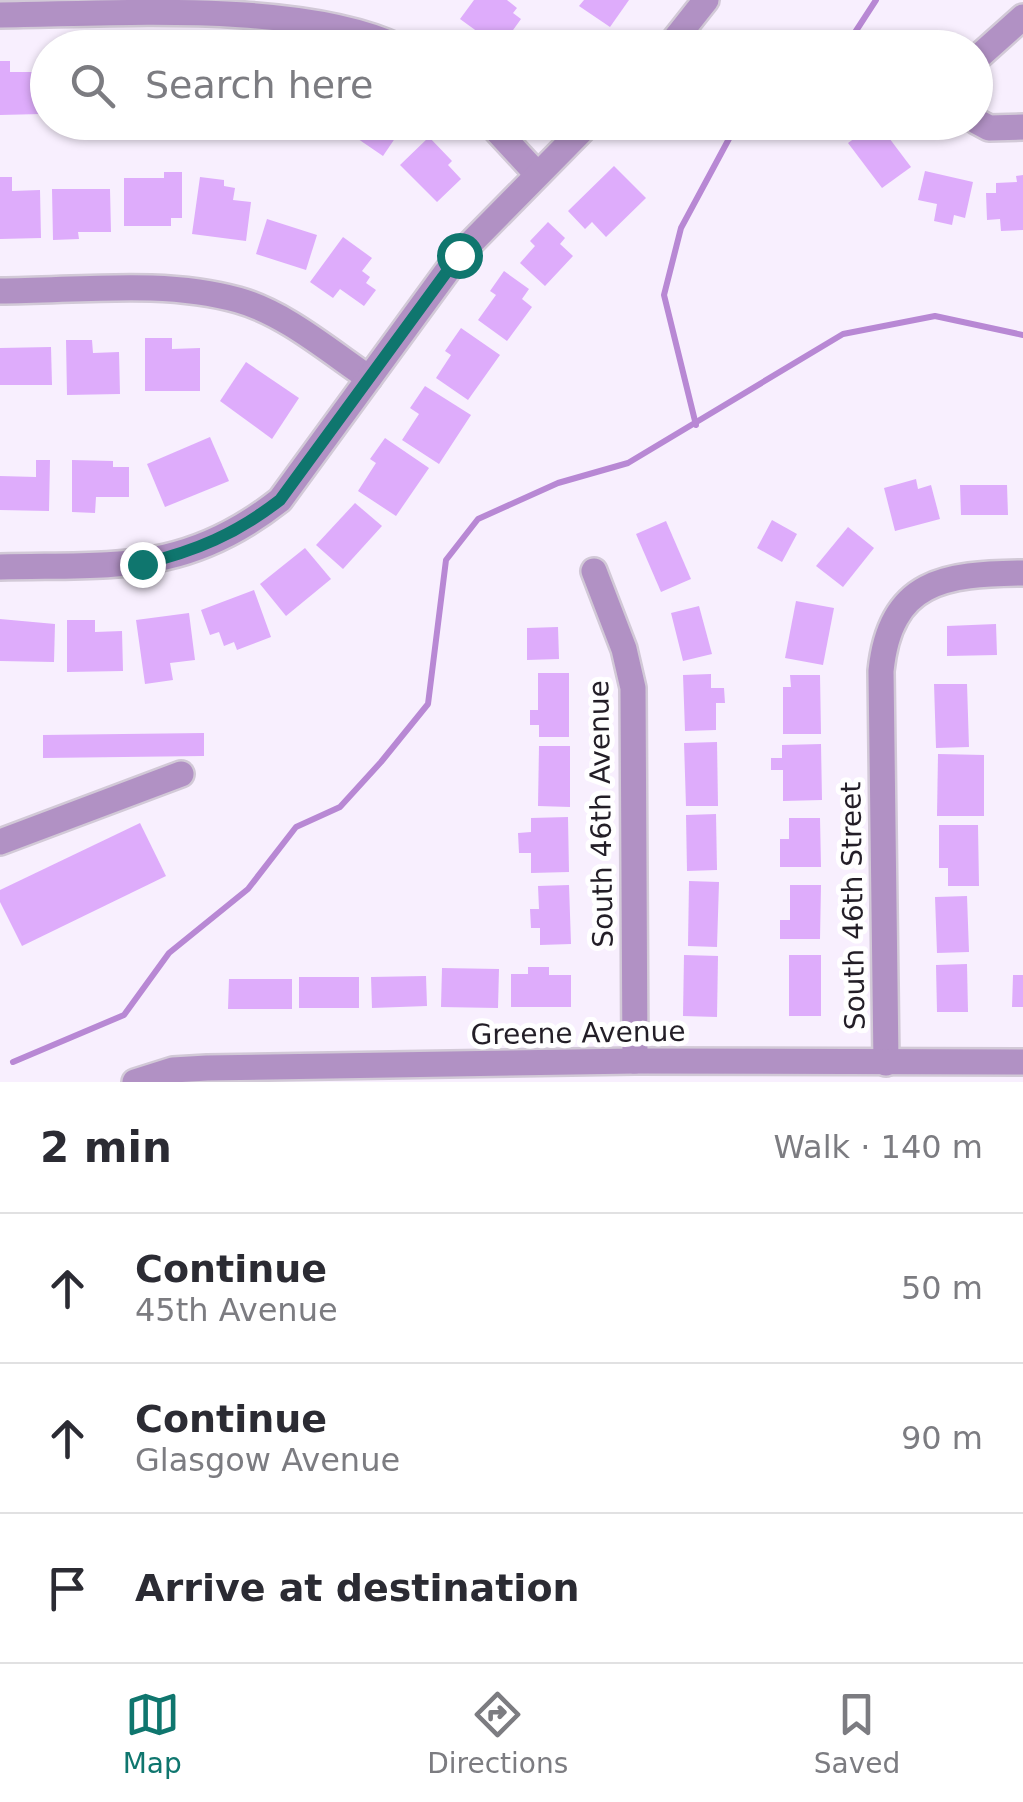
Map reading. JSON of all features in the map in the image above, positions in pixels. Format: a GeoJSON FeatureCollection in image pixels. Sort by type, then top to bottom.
{"type":"FeatureCollection","features":[{"type":"Feature","properties":{"kind":"street"},"geometry":{"type":"LineString","coordinates":[[682,30],[706,0]]}},
{"type":"Feature","properties":{"kind":"street"},"geometry":{"type":"LineString","coordinates":[[0,15],[271,13],[328,20],[354,30]]}},
{"type":"Feature","properties":{"kind":"street"},"geometry":{"type":"LineString","coordinates":[[993,44],[1023,17]]}},
{"type":"Feature","properties":{"kind":"street"},"geometry":{"type":"LineString","coordinates":[[993,128],[1023,128]]}},
{"type":"Feature","properties":{"kind":"street"},"geometry":{"type":"LineString","coordinates":[[506,140],[536,173]]}},
{"type":"Feature","properties":{"kind":"street"},"geometry":{"type":"LineString","coordinates":[[0,566],[142,564],[196,552],[244,528],[280,500],[459,255],[571,140]]}},
{"type":"Feature","properties":{"kind":"street"},"geometry":{"type":"LineString","coordinates":[[0,291],[184,291],[240,300],[286,322],[369,378]]}},
{"type":"Feature","properties":{"kind":"street","name":"South 46th Avenue"},"geometry":{"type":"LineString","coordinates":[[594,571],[624,649],[632,688],[635,1062]]}},
{"type":"Feature","properties":{"kind":"street","name":"South 46th Street"},"geometry":{"type":"LineString","coordinates":[[886,1062],[882,748],[883,652],[888,634],[910,597],[930,584],[954,576],[1023,573]]}},
{"type":"Feature","properties":{"kind":"street"},"geometry":{"type":"LineString","coordinates":[[0,842],[181,774]]}},
{"type":"Feature","properties":{"kind":"street","name":"Greene Avenue"},"geometry":{"type":"LineString","coordinates":[[135,1082],[172,1070],[208,1068],[1023,1062]]}},
{"type":"Feature","properties":{"kind":"building"},"geometry":{"type":"Polygon","coordinates":[[[474,0],[507,0],[517,8],[513,13],[521,19],[513,30],[475,30],[460,19],[474,0]]]}},
{"type":"Feature","properties":{"kind":"building"},"geometry":{"type":"Polygon","coordinates":[[[584,0],[629,0],[610,27],[579,6],[584,0]]]}},
{"type":"Feature","properties":{"kind":"building"},"geometry":{"type":"Polygon","coordinates":[[[0,61],[10,61],[10,72],[30,72],[30,114],[0,115],[0,61]]]}},
{"type":"Feature","properties":{"kind":"building"},"geometry":{"type":"Polygon","coordinates":[[[360,140],[394,140],[383,156],[360,140]]]}},
{"type":"Feature","properties":{"kind":"building"},"geometry":{"type":"Polygon","coordinates":[[[426,140],[432,140],[452,161],[448,165],[461,179],[437,202],[400,165],[426,140]]]}},
{"type":"Feature","properties":{"kind":"building"},"geometry":{"type":"Polygon","coordinates":[[[891,140],[911,167],[882,188],[848,143],[891,140]]]}},
{"type":"Feature","properties":{"kind":"building"},"geometry":{"type":"Polygon","coordinates":[[[614,166],[646,198],[606,237],[592,222],[585,229],[568,211],[614,166]]]}},
{"type":"Feature","properties":{"kind":"building"},"geometry":{"type":"Polygon","coordinates":[[[925,171],[973,182],[965,218],[954,215],[952,225],[934,221],[937,204],[918,200],[925,171]]]}},
{"type":"Feature","properties":{"kind":"building"},"geometry":{"type":"Polygon","coordinates":[[[164,172],[182,172],[182,218],[171,218],[171,226],[124,226],[124,178],[164,178],[164,172]]]}},
{"type":"Feature","properties":{"kind":"building"},"geometry":{"type":"Polygon","coordinates":[[[1023,175],[1023,230],[1001,231],[1000,219],[987,220],[986,193],[996,193],[996,183],[1017,182],[1016,176],[1023,175]]]}},
{"type":"Feature","properties":{"kind":"building"},"geometry":{"type":"Polygon","coordinates":[[[0,177],[12,177],[12,191],[40,190],[41,238],[0,239],[0,177]]]}},
{"type":"Feature","properties":{"kind":"building"},"geometry":{"type":"Polygon","coordinates":[[[200,177],[224,180],[224,186],[235,188],[233,200],[251,202],[246,241],[192,234],[200,177]]]}},
{"type":"Feature","properties":{"kind":"building"},"geometry":{"type":"Polygon","coordinates":[[[52,189],[110,189],[111,232],[78,232],[79,239],[53,240],[52,189]]]}},
{"type":"Feature","properties":{"kind":"building"},"geometry":{"type":"Polygon","coordinates":[[[267,219],[317,235],[306,270],[256,254],[267,219]]]}},
{"type":"Feature","properties":{"kind":"building"},"geometry":{"type":"Polygon","coordinates":[[[548,222],[565,238],[560,244],[573,256],[545,286],[520,263],[535,246],[530,241],[548,222]]]}},
{"type":"Feature","properties":{"kind":"building"},"geometry":{"type":"Polygon","coordinates":[[[343,237],[372,258],[362,271],[370,277],[366,283],[376,290],[364,306],[340,289],[333,298],[310,282],[343,237]]]}},
{"type":"Feature","properties":{"kind":"building"},"geometry":{"type":"Polygon","coordinates":[[[504,271],[529,289],[522,299],[532,307],[507,341],[478,320],[496,295],[490,291],[504,271]]]}},
{"type":"Feature","properties":{"kind":"building"},"geometry":{"type":"Polygon","coordinates":[[[461,328],[500,355],[468,400],[436,378],[451,355],[445,351],[461,328]]]}},
{"type":"Feature","properties":{"kind":"building"},"geometry":{"type":"Polygon","coordinates":[[[145,338],[172,338],[172,349],[200,348],[200,391],[145,391],[145,338]]]}},
{"type":"Feature","properties":{"kind":"building"},"geometry":{"type":"Polygon","coordinates":[[[66,340],[92,340],[93,353],[119,352],[120,394],[67,395],[66,340]]]}},
{"type":"Feature","properties":{"kind":"building"},"geometry":{"type":"Polygon","coordinates":[[[51,347],[52,385],[0,385],[0,348],[51,347]]]}},
{"type":"Feature","properties":{"kind":"building"},"geometry":{"type":"Polygon","coordinates":[[[246,362],[299,398],[272,439],[220,401],[246,362]]]}},
{"type":"Feature","properties":{"kind":"building"},"geometry":{"type":"Polygon","coordinates":[[[425,386],[471,415],[439,464],[402,440],[419,414],[410,408],[425,386]]]}},
{"type":"Feature","properties":{"kind":"building"},"geometry":{"type":"Polygon","coordinates":[[[210,437],[229,481],[165,507],[147,464],[210,437]]]}},
{"type":"Feature","properties":{"kind":"building"},"geometry":{"type":"Polygon","coordinates":[[[385,438],[429,468],[396,516],[358,491],[376,463],[370,459],[385,438]]]}},
{"type":"Feature","properties":{"kind":"building"},"geometry":{"type":"Polygon","coordinates":[[[36,460],[50,460],[49,511],[0,510],[0,476],[36,477],[36,460]]]}},
{"type":"Feature","properties":{"kind":"building"},"geometry":{"type":"Polygon","coordinates":[[[72,460],[113,461],[113,467],[129,467],[129,497],[96,497],[95,513],[72,512],[72,460]]]}},
{"type":"Feature","properties":{"kind":"building"},"geometry":{"type":"Polygon","coordinates":[[[916,479],[918,489],[931,485],[940,519],[895,531],[884,488],[916,479]]]}},
{"type":"Feature","properties":{"kind":"building"},"geometry":{"type":"Polygon","coordinates":[[[960,485],[1007,485],[1008,515],[961,515],[960,485]]]}},
{"type":"Feature","properties":{"kind":"building"},"geometry":{"type":"Polygon","coordinates":[[[355,503],[382,526],[343,569],[316,545],[355,503]]]}},
{"type":"Feature","properties":{"kind":"building"},"geometry":{"type":"Polygon","coordinates":[[[772,520],[797,534],[782,562],[757,548],[772,520]]]}},
{"type":"Feature","properties":{"kind":"building"},"geometry":{"type":"Polygon","coordinates":[[[666,521],[691,579],[661,592],[636,534],[666,521]]]}},
{"type":"Feature","properties":{"kind":"building"},"geometry":{"type":"Polygon","coordinates":[[[848,527],[874,548],[843,587],[816,566],[848,527]]]}},
{"type":"Feature","properties":{"kind":"building"},"geometry":{"type":"Polygon","coordinates":[[[305,548],[331,579],[286,616],[260,584],[305,548]]]}},
{"type":"Feature","properties":{"kind":"building"},"geometry":{"type":"Polygon","coordinates":[[[254,590],[271,637],[237,650],[234,642],[224,646],[219,632],[210,635],[201,610],[254,590]]]}},
{"type":"Feature","properties":{"kind":"building"},"geometry":{"type":"Polygon","coordinates":[[[796,601],[834,608],[823,665],[785,658],[796,601]]]}},
{"type":"Feature","properties":{"kind":"building"},"geometry":{"type":"Polygon","coordinates":[[[699,606],[712,654],[683,661],[671,613],[699,606]]]}},
{"type":"Feature","properties":{"kind":"building"},"geometry":{"type":"Polygon","coordinates":[[[189,613],[195,660],[170,663],[173,680],[145,684],[136,620],[189,613]]]}},
{"type":"Feature","properties":{"kind":"building"},"geometry":{"type":"Polygon","coordinates":[[[0,619],[55,624],[54,662],[0,661],[0,619]]]}},
{"type":"Feature","properties":{"kind":"building"},"geometry":{"type":"Polygon","coordinates":[[[67,620],[95,620],[95,632],[122,631],[123,671],[67,672],[67,620]]]}},
{"type":"Feature","properties":{"kind":"building"},"geometry":{"type":"Polygon","coordinates":[[[996,624],[997,655],[947,656],[947,626],[996,624]]]}},
{"type":"Feature","properties":{"kind":"building"},"geometry":{"type":"Polygon","coordinates":[[[558,627],[559,659],[527,660],[527,628],[558,627]]]}},
{"type":"Feature","properties":{"kind":"building"},"geometry":{"type":"Polygon","coordinates":[[[538,673],[569,673],[569,737],[539,737],[539,725],[530,725],[530,710],[538,710],[538,673]]]}},
{"type":"Feature","properties":{"kind":"building"},"geometry":{"type":"Polygon","coordinates":[[[711,674],[711,688],[724,688],[725,703],[716,703],[716,730],[685,731],[683,675],[711,674]]]}},
{"type":"Feature","properties":{"kind":"building"},"geometry":{"type":"Polygon","coordinates":[[[790,675],[820,675],[821,734],[783,734],[783,687],[791,687],[790,675]]]}},
{"type":"Feature","properties":{"kind":"building"},"geometry":{"type":"Polygon","coordinates":[[[934,684],[967,684],[969,747],[936,748],[934,684]]]}},
{"type":"Feature","properties":{"kind":"building"},"geometry":{"type":"Polygon","coordinates":[[[204,733],[204,756],[43,758],[43,735],[204,733]]]}},
{"type":"Feature","properties":{"kind":"building"},"geometry":{"type":"Polygon","coordinates":[[[717,742],[718,806],[686,806],[684,743],[717,742]]]}},
{"type":"Feature","properties":{"kind":"building"},"geometry":{"type":"Polygon","coordinates":[[[821,744],[822,800],[783,801],[783,770],[771,770],[771,758],[782,758],[782,745],[821,744]]]}},
{"type":"Feature","properties":{"kind":"building"},"geometry":{"type":"Polygon","coordinates":[[[539,746],[570,746],[570,807],[538,806],[539,746]]]}},
{"type":"Feature","properties":{"kind":"building"},"geometry":{"type":"Polygon","coordinates":[[[938,754],[984,755],[984,816],[937,816],[938,754]]]}},
{"type":"Feature","properties":{"kind":"building"},"geometry":{"type":"Polygon","coordinates":[[[716,814],[717,870],[687,871],[686,815],[716,814]]]}},
{"type":"Feature","properties":{"kind":"building"},"geometry":{"type":"Polygon","coordinates":[[[568,817],[569,872],[531,873],[531,853],[519,853],[518,833],[531,832],[531,818],[568,817]]]}},
{"type":"Feature","properties":{"kind":"building"},"geometry":{"type":"Polygon","coordinates":[[[789,818],[820,818],[821,867],[780,867],[780,839],[789,839],[789,818]]]}},
{"type":"Feature","properties":{"kind":"building"},"geometry":{"type":"Polygon","coordinates":[[[140,823],[166,876],[22,946],[0,902],[0,890],[140,823]]]}},
{"type":"Feature","properties":{"kind":"building"},"geometry":{"type":"Polygon","coordinates":[[[939,825],[978,825],[979,886],[948,886],[948,868],[939,868],[939,825]]]}},
{"type":"Feature","properties":{"kind":"building"},"geometry":{"type":"Polygon","coordinates":[[[689,881],[719,882],[717,947],[688,946],[689,881]]]}},
{"type":"Feature","properties":{"kind":"building"},"geometry":{"type":"Polygon","coordinates":[[[569,885],[571,944],[540,945],[540,928],[531,928],[530,909],[539,909],[538,886],[569,885]]]}},
{"type":"Feature","properties":{"kind":"building"},"geometry":{"type":"Polygon","coordinates":[[[790,885],[821,885],[820,939],[780,939],[780,920],[790,920],[790,885]]]}},
{"type":"Feature","properties":{"kind":"building"},"geometry":{"type":"Polygon","coordinates":[[[967,896],[969,952],[937,953],[935,897],[967,896]]]}},
{"type":"Feature","properties":{"kind":"building"},"geometry":{"type":"Polygon","coordinates":[[[684,955],[718,956],[717,1017],[683,1016],[684,955]]]}},
{"type":"Feature","properties":{"kind":"building"},"geometry":{"type":"Polygon","coordinates":[[[789,955],[821,955],[821,1016],[789,1016],[789,955]]]}},
{"type":"Feature","properties":{"kind":"building"},"geometry":{"type":"Polygon","coordinates":[[[967,964],[968,1012],[937,1012],[936,965],[967,964]]]}},
{"type":"Feature","properties":{"kind":"building"},"geometry":{"type":"Polygon","coordinates":[[[528,967],[549,967],[549,975],[571,975],[571,1007],[511,1007],[511,974],[528,974],[528,967]]]}},
{"type":"Feature","properties":{"kind":"building"},"geometry":{"type":"Polygon","coordinates":[[[442,968],[499,969],[498,1008],[441,1007],[442,968]]]}},
{"type":"Feature","properties":{"kind":"building"},"geometry":{"type":"Polygon","coordinates":[[[1013,975],[1023,975],[1023,1007],[1012,1007],[1013,975]]]}},
{"type":"Feature","properties":{"kind":"building"},"geometry":{"type":"Polygon","coordinates":[[[426,976],[427,1006],[372,1008],[371,977],[426,976]]]}},
{"type":"Feature","properties":{"kind":"building"},"geometry":{"type":"Polygon","coordinates":[[[299,977],[359,977],[359,1008],[299,1008],[299,977]]]}},
{"type":"Feature","properties":{"kind":"building"},"geometry":{"type":"Polygon","coordinates":[[[229,979],[292,979],[292,1009],[228,1009],[229,979]]]}},
{"type":"Feature","properties":{"kind":"waterway"},"geometry":{"type":"LineString","coordinates":[[857,30],[876,0]]}},
{"type":"Feature","properties":{"kind":"waterway"},"geometry":{"type":"LineString","coordinates":[[696,425],[664,295],[681,228],[728,140]]}},
{"type":"Feature","properties":{"kind":"waterway"},"geometry":{"type":"LineString","coordinates":[[13,1062],[124,1015],[169,953],[248,889],[296,827],[340,807],[381,762],[428,704],[446,560],[478,519],[558,483],[628,463],[843,334],[935,316],[1023,335]]}},
{"type":"Feature","properties":{"kind":"route"},"geometry":{"type":"LineString","coordinates":[[142,564],[196,552],[244,528],[280,500],[459,255]]}}]}
